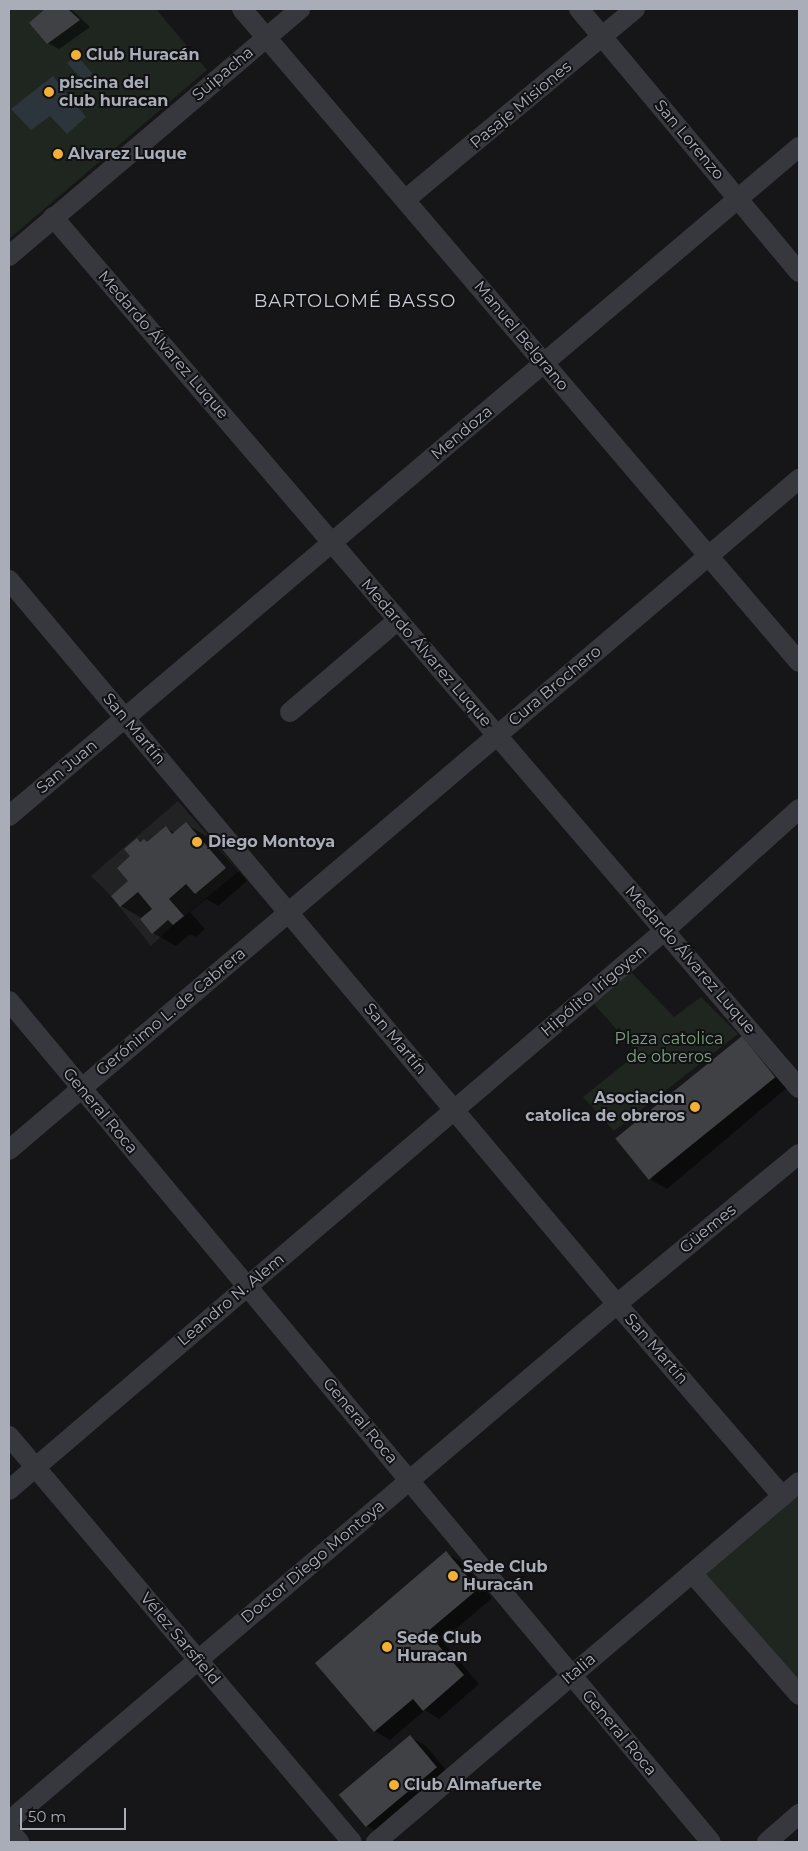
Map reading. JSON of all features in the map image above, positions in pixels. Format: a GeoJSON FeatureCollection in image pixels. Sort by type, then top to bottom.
{"type":"FeatureCollection","features":[{"type":"Feature","properties":{"kind":"street","name":"Manuel Belgrano"},"geometry":{"type":"LineString","coordinates":[[242,9],[799,662]]}},
{"type":"Feature","properties":{"kind":"street","name":"Suipacha"},"geometry":{"type":"LineString","coordinates":[[9,256],[300,9]]}},
{"type":"Feature","properties":{"kind":"street","name":"San Lorenzo"},"geometry":{"type":"LineString","coordinates":[[579,9],[799,272]]}},
{"type":"Feature","properties":{"kind":"street","name":"Pasaje Misiones"},"geometry":{"type":"LineString","coordinates":[[405,200],[635,9]]}},
{"type":"Feature","properties":{"kind":"street","name":"Mendoza"},"geometry":{"type":"LineString","coordinates":[[125,718],[799,147]]}},
{"type":"Feature","properties":{"kind":"street","name":"Medardo Álvarez Luque"},"geometry":{"type":"LineString","coordinates":[[54,217],[799,1088]]}},
{"type":"Feature","properties":{"kind":"street","name":"Cura Brochero"},"geometry":{"type":"LineString","coordinates":[[288,913],[799,479]]}},
{"type":"Feature","properties":{"kind":"street","name":"San Martín"},"geometry":{"type":"LineString","coordinates":[[9,580],[617,1304],[782,1496]]}},
{"type":"Feature","properties":{"kind":"street"},"geometry":{"type":"LineString","coordinates":[[290,712],[398,620]]}},
{"type":"Feature","properties":{"kind":"street","name":"San Juan"},"geometry":{"type":"LineString","coordinates":[[9,816],[125,718]]}},
{"type":"Feature","properties":{"kind":"street","name":"Hipólito Irigoyen"},"geometry":{"type":"LineString","coordinates":[[454,1110],[664,931],[799,810]]}},
{"type":"Feature","properties":{"kind":"street","name":"Gerónimo L. de Cabrera"},"geometry":{"type":"LineString","coordinates":[[9,1150],[288,913]]}},
{"type":"Feature","properties":{"kind":"street","name":"General Roca"},"geometry":{"type":"LineString","coordinates":[[9,1001],[711,1842]]}},
{"type":"Feature","properties":{"kind":"street","name":"Leandro N. Alem"},"geometry":{"type":"LineString","coordinates":[[9,1490],[454,1110]]}},
{"type":"Feature","properties":{"kind":"street","name":"Güemes"},"geometry":{"type":"LineString","coordinates":[[617,1304],[799,1154]]}},
{"type":"Feature","properties":{"kind":"street","name":"Doctor Diego Montoya"},"geometry":{"type":"LineString","coordinates":[[9,1821],[617,1304]]}},
{"type":"Feature","properties":{"kind":"street","name":"Vélez Sarsfield"},"geometry":{"type":"LineString","coordinates":[[9,1436],[352,1842]]}},
{"type":"Feature","properties":{"kind":"street","name":"Italia"},"geometry":{"type":"LineString","coordinates":[[376,1842],[799,1482]]}},
{"type":"Feature","properties":{"kind":"street"},"geometry":{"type":"LineString","coordinates":[[692,1573],[799,1695]]}},
{"type":"Feature","properties":{"kind":"street"},"geometry":{"type":"LineString","coordinates":[[767,1842],[799,1814]]}},
{"type":"Feature","properties":{"kind":"street"},"geometry":{"type":"LineString","coordinates":[[9,1830],[19,1842]]}},
{"type":"Feature","properties":{"kind":"shaded area"},"geometry":{"type":"Polygon","coordinates":[[[76,55],[93,74],[84,82],[67,63],[76,55]]]}},
{"type":"Feature","properties":{"kind":"shaded area","name":"piscina del club huracan"},"geometry":{"type":"Polygon","coordinates":[[[53,76],[86,117],[67,134],[50,116],[31,130],[11,109],[53,76]]]}},
{"type":"Feature","properties":{"kind":"shaded area"},"geometry":{"type":"Polygon","coordinates":[[[178,801],[239,871],[173,925],[151,946],[111,896],[91,876],[178,801]]]}},
{"type":"Feature","properties":{"kind":"green space","name":"Alvarez Luque"},"geometry":{"type":"Polygon","coordinates":[[[9,9],[156,9],[207,70],[9,239],[9,9]]]}},
{"type":"Feature","properties":{"kind":"green space","name":"Plaza catolica de obreros"},"geometry":{"type":"Polygon","coordinates":[[[631,972],[674,1017],[701,997],[738,1034],[614,1131],[583,1097],[638,1053],[593,1003],[631,972]]]}},
{"type":"Feature","properties":{"kind":"green space"},"geometry":{"type":"Polygon","coordinates":[[[799,1493],[799,1683],[702,1573],[799,1493]]]}},
{"type":"Feature","properties":{"kind":"building"},"geometry":{"type":"Polygon","coordinates":[[[45,9],[68,9],[80,20],[47,44],[29,23],[45,9]]]}},
{"type":"Feature","properties":{"kind":"building"},"geometry":{"type":"Polygon","coordinates":[[[186,822],[226,868],[195,894],[186,884],[169,899],[184,916],[173,925],[168,920],[152,934],[140,919],[152,909],[138,892],[120,907],[111,896],[128,881],[117,868],[130,856],[124,849],[137,838],[140,842],[144,839],[147,842],[166,826],[172,834],[186,822]]]}},
{"type":"Feature","properties":{"kind":"building","name":"Asociacion catolica de obreros"},"geometry":{"type":"Polygon","coordinates":[[[742,1036],[775,1077],[649,1180],[615,1139],[742,1036]]]}},
{"type":"Feature","properties":{"kind":"building","name":"Sede Club Huracan"},"geometry":{"type":"Polygon","coordinates":[[[446,1551],[478,1589],[427,1632],[464,1675],[423,1711],[413,1699],[374,1732],[315,1663],[446,1551]]]}},
{"type":"Feature","properties":{"kind":"building"},"geometry":{"type":"Polygon","coordinates":[[[410,1735],[437,1767],[366,1827],[339,1795],[410,1735]]]}},
{"type":"Feature","properties":{"kind":"place","name":"Club Huracán"},"geometry":{"type":"Point","coordinates":[76,55]}},
{"type":"Feature","properties":{"kind":"place","name":"piscina del club huracan"},"geometry":{"type":"Point","coordinates":[49,92]}},
{"type":"Feature","properties":{"kind":"place","name":"Alvarez Luque"},"geometry":{"type":"Point","coordinates":[58,154]}},
{"type":"Feature","properties":{"kind":"place","name":"Diego Montoya"},"geometry":{"type":"Point","coordinates":[197,842]}},
{"type":"Feature","properties":{"kind":"place","name":"Asociacion catolica de obreros"},"geometry":{"type":"Point","coordinates":[695,1107]}},
{"type":"Feature","properties":{"kind":"place","name":"Sede Club Huracán"},"geometry":{"type":"Point","coordinates":[453,1576]}},
{"type":"Feature","properties":{"kind":"place","name":"Sede Club Huracan"},"geometry":{"type":"Point","coordinates":[387,1647]}},
{"type":"Feature","properties":{"kind":"place","name":"Club Almafuerte"},"geometry":{"type":"Point","coordinates":[394,1785]}},
{"type":"Feature","properties":{"kind":"district","name":"BARTOLOMÉ BASSO"},"geometry":{"type":"Point","coordinates":[355,301]}}]}
